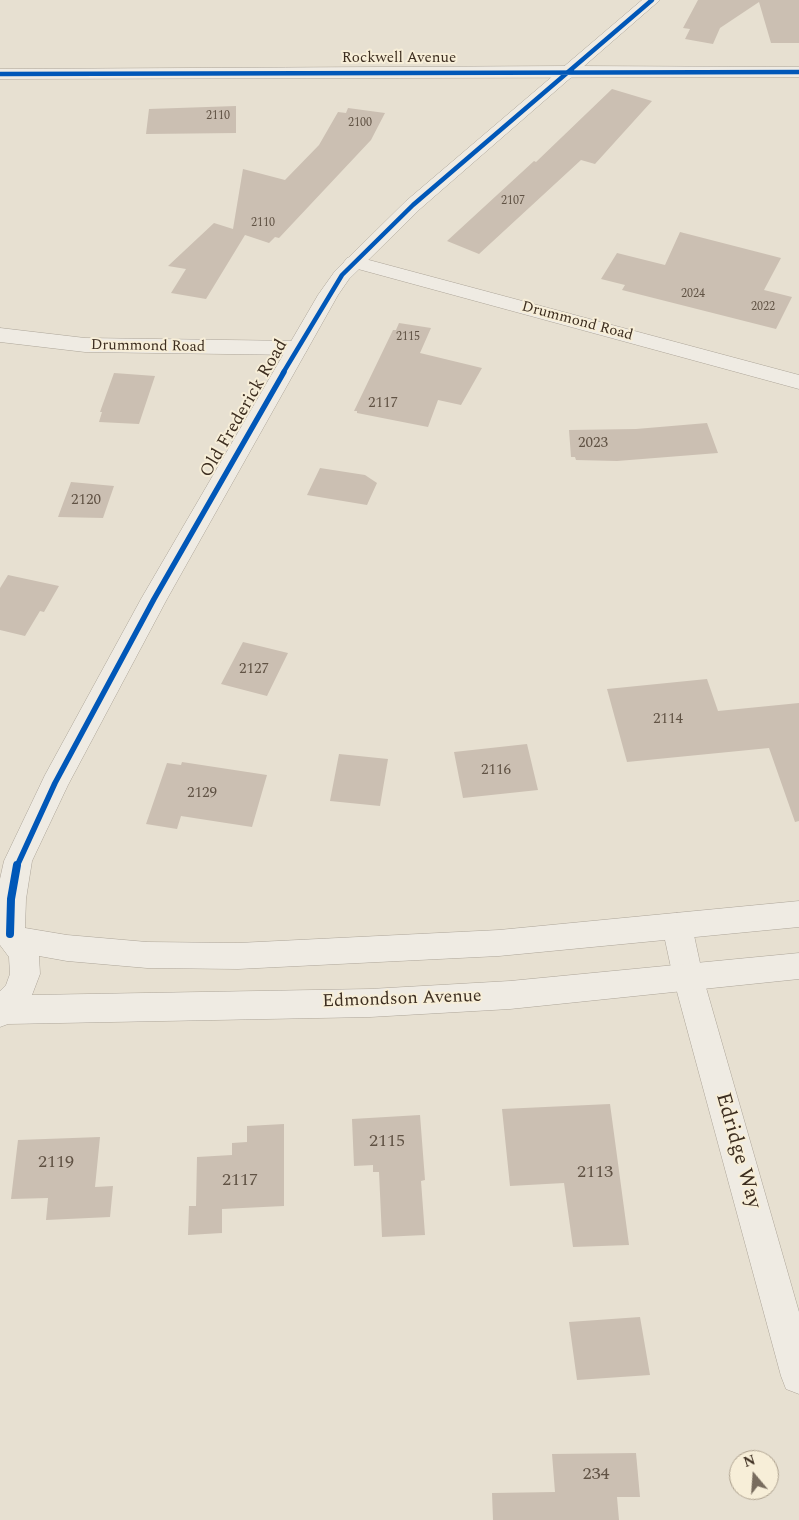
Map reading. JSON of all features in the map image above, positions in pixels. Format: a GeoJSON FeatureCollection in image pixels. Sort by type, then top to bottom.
{"type":"FeatureCollection","features":[{"type":"Feature","properties":{"kind":"street","name":"Old Frederick Road"},"geometry":{"type":"LineString","coordinates":[[8,934],[11,899],[9,871],[154,600],[328,295],[354,262],[413,205],[652,0]]}},
{"type":"Feature","properties":{"kind":"street","name":"Rockwell Avenue"},"geometry":{"type":"LineString","coordinates":[[0,74],[570,71],[799,72]]}},
{"type":"Feature","properties":{"kind":"street","name":"Drummond Road"},"geometry":{"type":"LineString","coordinates":[[354,262],[799,382]]}},
{"type":"Feature","properties":{"kind":"street","name":"Drummond Road"},"geometry":{"type":"LineString","coordinates":[[0,335],[85,345],[297,348]]}},
{"type":"Feature","properties":{"kind":"street"},"geometry":{"type":"LineString","coordinates":[[8,934],[67,948],[147,955],[238,956],[499,942],[799,914]]}},
{"type":"Feature","properties":{"kind":"street","name":"Edridge Way"},"geometry":{"type":"LineString","coordinates":[[677,926],[688,977],[799,1376]]}},
{"type":"Feature","properties":{"kind":"street"},"geometry":{"type":"LineString","coordinates":[[2,1012],[18,993],[25,974],[24,955],[8,934]]}},
{"type":"Feature","properties":{"kind":"street","name":"Edmondson Avenue"},"geometry":{"type":"LineString","coordinates":[[2,1012],[370,1003],[510,995],[799,966]]}},
{"type":"Feature","properties":{"kind":"building"},"geometry":{"type":"Polygon","coordinates":[[[698,0],[799,0],[799,43],[771,43],[759,2],[720,28],[713,44],[685,39],[690,29],[683,28],[698,0]]]}},
{"type":"Feature","properties":{"kind":"building"},"geometry":{"type":"Polygon","coordinates":[[[612,89],[652,101],[595,164],[581,160],[479,254],[447,241],[534,161],[536,162],[612,89]]]}},
{"type":"Feature","properties":{"kind":"building"},"geometry":{"type":"Polygon","coordinates":[[[236,106],[236,133],[146,134],[149,109],[236,106]]]}},
{"type":"Feature","properties":{"kind":"building"},"geometry":{"type":"Polygon","coordinates":[[[348,108],[385,113],[371,140],[279,238],[275,237],[269,243],[245,235],[206,299],[171,293],[186,269],[168,266],[214,223],[233,229],[243,169],[285,180],[319,145],[338,112],[346,113],[348,108]]]}},
{"type":"Feature","properties":{"kind":"building"},"geometry":{"type":"Polygon","coordinates":[[[680,232],[781,258],[764,290],[792,297],[776,329],[622,290],[625,285],[601,279],[617,253],[665,265],[680,232]]]}},
{"type":"Feature","properties":{"kind":"building"},"geometry":{"type":"Polygon","coordinates":[[[399,323],[431,328],[420,353],[482,368],[461,405],[438,400],[428,427],[354,411],[393,330],[396,330],[399,323]]]}},
{"type":"Feature","properties":{"kind":"building"},"geometry":{"type":"Polygon","coordinates":[[[114,373],[155,376],[139,424],[99,422],[102,412],[100,412],[114,373]]]}},
{"type":"Feature","properties":{"kind":"building"},"geometry":{"type":"Polygon","coordinates":[[[707,423],[718,453],[617,461],[576,460],[575,457],[571,457],[569,430],[636,429],[707,423]]]}},
{"type":"Feature","properties":{"kind":"building"},"geometry":{"type":"Polygon","coordinates":[[[320,468],[365,475],[377,483],[367,505],[307,495],[320,468]]]}},
{"type":"Feature","properties":{"kind":"building"},"geometry":{"type":"Polygon","coordinates":[[[71,482],[114,486],[103,518],[58,517],[71,482]]]}},
{"type":"Feature","properties":{"kind":"building"},"geometry":{"type":"Polygon","coordinates":[[[8,575],[59,586],[44,612],[40,611],[25,636],[0,630],[0,588],[8,575]]]}},
{"type":"Feature","properties":{"kind":"building"},"geometry":{"type":"Polygon","coordinates":[[[243,642],[288,653],[267,696],[221,684],[243,642]]]}},
{"type":"Feature","properties":{"kind":"building"},"geometry":{"type":"Polygon","coordinates":[[[707,679],[718,711],[799,703],[799,821],[795,822],[769,748],[627,762],[607,689],[707,679]]]}},
{"type":"Feature","properties":{"kind":"building"},"geometry":{"type":"Polygon","coordinates":[[[527,744],[538,790],[463,798],[454,752],[527,744]]]}},
{"type":"Feature","properties":{"kind":"building"},"geometry":{"type":"Polygon","coordinates":[[[339,754],[388,759],[380,806],[330,801],[339,754]]]}},
{"type":"Feature","properties":{"kind":"building"},"geometry":{"type":"Polygon","coordinates":[[[182,762],[267,775],[252,827],[181,816],[177,829],[146,824],[167,763],[181,765],[182,762]]]}},
{"type":"Feature","properties":{"kind":"building"},"geometry":{"type":"Polygon","coordinates":[[[610,1104],[629,1245],[573,1247],[564,1183],[510,1186],[502,1109],[610,1104]]]}},
{"type":"Feature","properties":{"kind":"building"},"geometry":{"type":"Polygon","coordinates":[[[420,1115],[425,1180],[421,1181],[425,1235],[382,1237],[379,1172],[373,1172],[373,1165],[354,1166],[352,1119],[420,1115]]]}},
{"type":"Feature","properties":{"kind":"building"},"geometry":{"type":"Polygon","coordinates":[[[284,1124],[284,1206],[222,1209],[222,1233],[188,1235],[189,1206],[196,1206],[197,1157],[232,1155],[232,1143],[247,1142],[247,1126],[284,1124]]]}},
{"type":"Feature","properties":{"kind":"building"},"geometry":{"type":"Polygon","coordinates":[[[100,1137],[95,1187],[113,1186],[110,1217],[46,1220],[48,1198],[11,1199],[18,1140],[100,1137]]]}},
{"type":"Feature","properties":{"kind":"building"},"geometry":{"type":"Polygon","coordinates":[[[640,1317],[650,1375],[577,1380],[569,1322],[640,1317]]]}},
{"type":"Feature","properties":{"kind":"building"},"geometry":{"type":"Polygon","coordinates":[[[636,1453],[640,1497],[617,1497],[619,1520],[493,1520],[492,1493],[555,1492],[552,1454],[636,1453]]]}},
{"type":"Feature","properties":{"kind":"cycle path"},"geometry":{"type":"LineString","coordinates":[[10,934],[11,899],[18,861],[55,783],[154,599],[328,295],[342,275],[413,205],[652,0]]}},
{"type":"Feature","properties":{"kind":"cycle path"},"geometry":{"type":"LineString","coordinates":[[0,74],[570,71],[799,72]]}}]}
